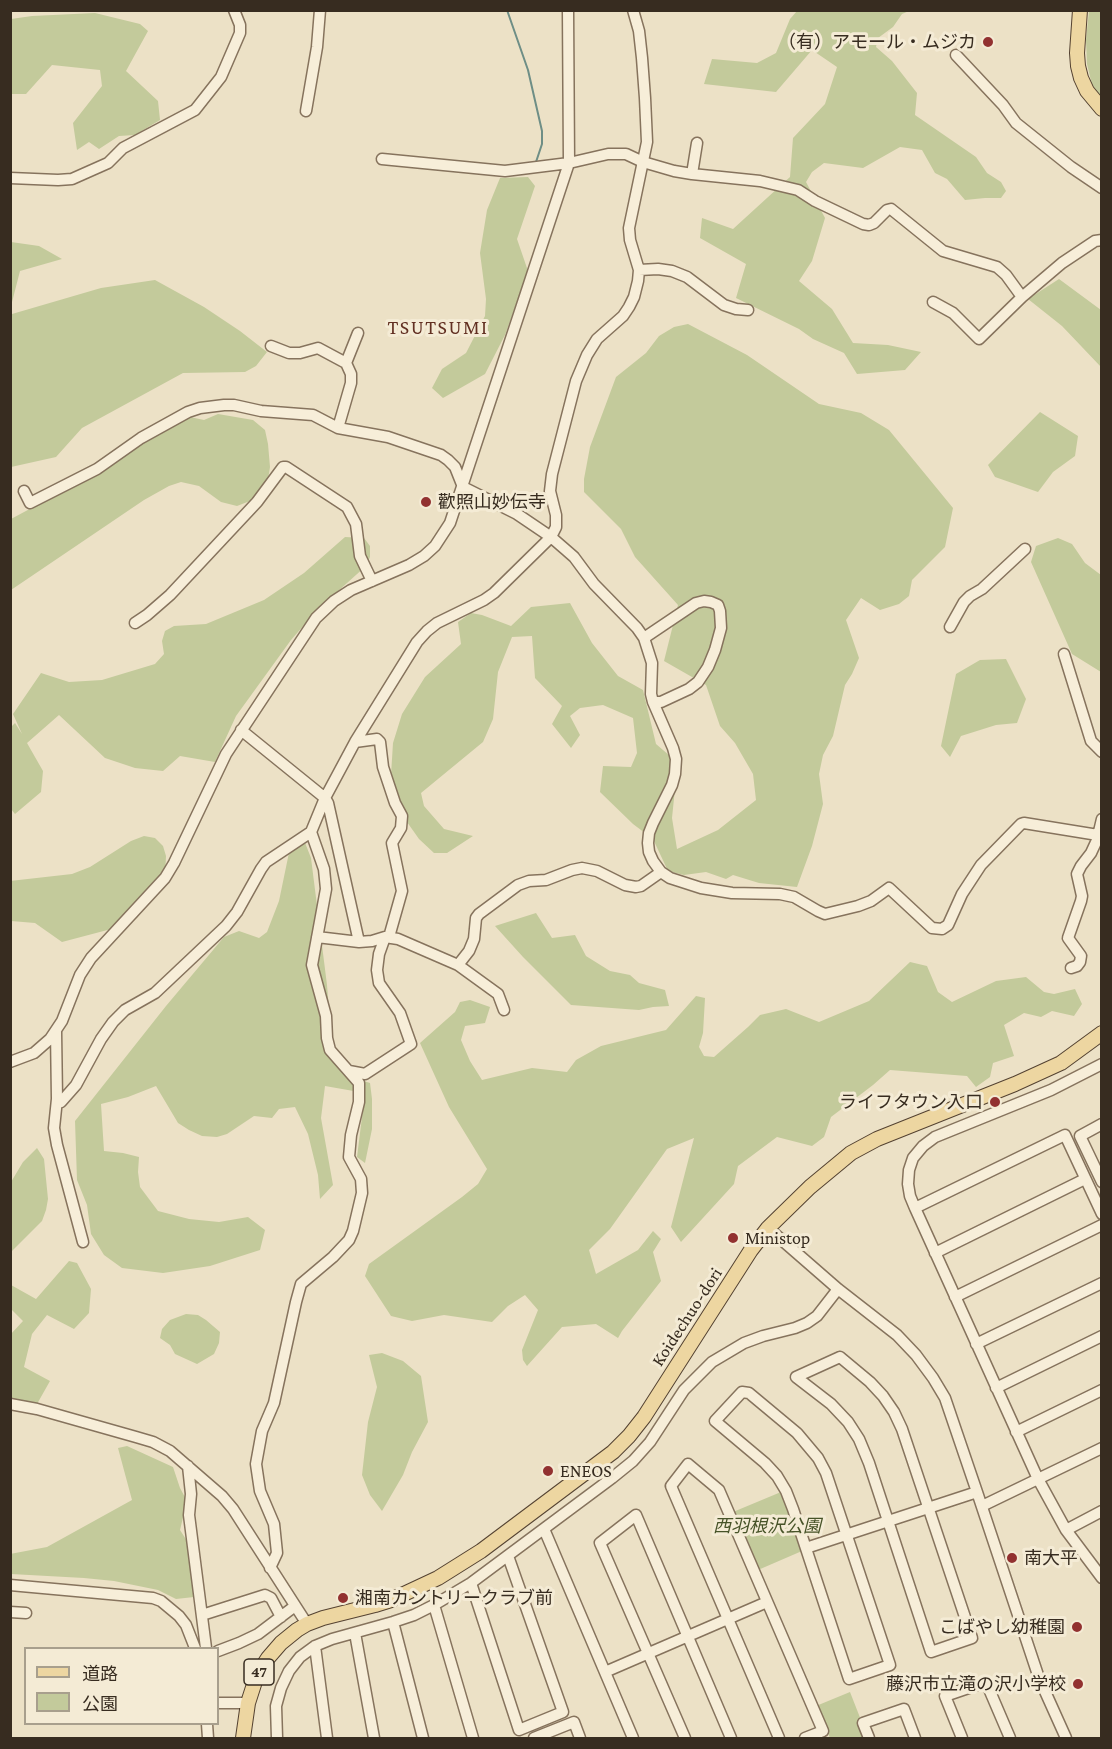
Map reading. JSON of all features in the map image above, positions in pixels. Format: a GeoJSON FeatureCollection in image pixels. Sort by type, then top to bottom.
{"type":"FeatureCollection","features":[{"type":"Feature","properties":{"kind":"main road"},"geometry":{"type":"LineString","coordinates":[[1080,10],[1078,66],[1087,92],[1101,109]]}},
{"type":"Feature","properties":{"kind":"main road","name":"Koidechuo-dori"},"geometry":{"type":"LineString","coordinates":[[307,1624],[383,1602],[438,1578],[481,1551],[613,1452],[644,1417],[751,1250],[768,1228],[810,1187],[851,1153],[877,1138],[1015,1084],[1061,1063],[1101,1033]]}},
{"type":"Feature","properties":{"kind":"main road","name":"47"},"geometry":{"type":"LineString","coordinates":[[243,1738],[248,1703],[258,1675],[268,1658],[281,1643],[307,1624]]}},
{"type":"Feature","properties":{"kind":"street"},"geometry":{"type":"LineString","coordinates":[[10,178],[72,179],[108,163],[123,148],[195,110],[221,77],[240,33],[240,25],[234,10]]}},
{"type":"Feature","properties":{"kind":"street"},"geometry":{"type":"LineString","coordinates":[[306,111],[317,47],[320,10]]}},
{"type":"Feature","properties":{"kind":"street"},"geometry":{"type":"LineString","coordinates":[[10,1062],[43,1047],[62,1021],[80,975],[91,958],[165,878],[226,754],[316,618],[334,601],[351,590],[409,565],[424,556],[435,546],[450,523],[569,163],[568,10]]}},
{"type":"Feature","properties":{"kind":"street"},"geometry":{"type":"LineString","coordinates":[[57,1099],[62,1102],[76,1085],[113,1022],[125,1010],[155,993],[226,926],[237,912],[266,862],[310,832],[355,742],[417,642],[437,623],[494,593],[551,537],[556,527],[556,515],[550,491],[552,474],[576,381],[597,339],[630,307],[639,270],[630,240],[629,228],[647,142],[639,31],[633,10]]}},
{"type":"Feature","properties":{"kind":"street"},"geometry":{"type":"LineString","coordinates":[[956,55],[1023,130],[1101,188]]}},
{"type":"Feature","properties":{"kind":"street"},"geometry":{"type":"LineString","coordinates":[[692,174],[696,143]]}},
{"type":"Feature","properties":{"kind":"street"},"geometry":{"type":"LineString","coordinates":[[382,159],[505,171],[569,163],[608,154],[626,154],[643,162],[692,174],[760,182],[798,190],[815,201],[869,225],[891,209],[943,250],[997,267],[1022,297]]}},
{"type":"Feature","properties":{"kind":"street"},"geometry":{"type":"LineString","coordinates":[[933,302],[953,313],[979,339],[1062,262],[1095,241],[1101,240]]}},
{"type":"Feature","properties":{"kind":"street"},"geometry":{"type":"LineString","coordinates":[[639,270],[672,271],[687,277],[724,304],[736,309],[748,310]]}},
{"type":"Feature","properties":{"kind":"street"},"geometry":{"type":"LineString","coordinates":[[346,363],[358,333]]}},
{"type":"Feature","properties":{"kind":"street"},"geometry":{"type":"LineString","coordinates":[[272,346],[289,353],[300,353],[318,348],[346,363],[351,374],[351,383],[338,428]]}},
{"type":"Feature","properties":{"kind":"street"},"geometry":{"type":"LineString","coordinates":[[24,491],[30,503],[97,469],[141,438],[188,412],[224,405],[261,411],[313,415],[338,428],[388,437],[441,455],[455,467],[463,487],[518,514],[551,537],[574,557],[594,584],[644,638],[652,663],[653,702],[676,759],[672,785],[653,823],[648,843],[653,861],[670,878],[717,891],[780,894],[794,897],[825,914],[871,901],[889,888],[932,928],[942,929],[948,925],[962,894],[981,864],[1021,824],[1098,835]]}},
{"type":"Feature","properties":{"kind":"street"},"geometry":{"type":"LineString","coordinates":[[135,623],[171,595],[257,502],[286,467],[347,507],[356,524],[360,556],[372,581]]}},
{"type":"Feature","properties":{"kind":"street"},"geometry":{"type":"LineString","coordinates":[[950,627],[964,602],[982,589],[1025,549]]}},
{"type":"Feature","properties":{"kind":"street"},"geometry":{"type":"LineString","coordinates":[[644,638],[696,603],[711,602],[718,606],[720,611],[721,628],[715,650],[698,682],[689,689],[661,702],[653,702]]}},
{"type":"Feature","properties":{"kind":"street"},"geometry":{"type":"LineString","coordinates":[[1064,654],[1091,741],[1101,752]]}},
{"type":"Feature","properties":{"kind":"street"},"geometry":{"type":"LineString","coordinates":[[241,730],[328,802],[359,942]]}},
{"type":"Feature","properties":{"kind":"street"},"geometry":{"type":"LineString","coordinates":[[349,1071],[365,1074],[411,1044],[400,1013],[379,983],[377,970],[379,954],[402,891],[392,843],[401,828],[402,816],[395,803],[383,767],[380,742],[377,739],[355,742]]}},
{"type":"Feature","properties":{"kind":"street"},"geometry":{"type":"LineString","coordinates":[[1071,968],[1077,966],[1081,956],[1068,938],[1082,896],[1077,874],[1091,852],[1101,819]]}},
{"type":"Feature","properties":{"kind":"street"},"geometry":{"type":"LineString","coordinates":[[270,1568],[277,1553],[274,1524],[260,1491],[256,1464],[262,1431],[274,1403],[301,1284],[349,1240],[362,1193],[361,1179],[349,1157],[351,1135],[359,1102],[359,1083],[330,1050],[326,1016],[312,965],[326,889],[324,870],[310,832]]}},
{"type":"Feature","properties":{"kind":"street"},"geometry":{"type":"LineString","coordinates":[[458,965],[469,951],[474,939],[476,918],[479,914],[518,885],[529,881],[546,880],[582,868],[636,887],[662,872]]}},
{"type":"Feature","properties":{"kind":"street"},"geometry":{"type":"LineString","coordinates":[[317,938],[359,942],[387,937],[419,947],[458,965],[498,994],[504,1010]]}},
{"type":"Feature","properties":{"kind":"street"},"geometry":{"type":"LineString","coordinates":[[56,1031],[57,1099],[54,1128],[83,1242]]}},
{"type":"Feature","properties":{"kind":"street"},"geometry":{"type":"LineString","coordinates":[[1101,1064],[1033,1098],[935,1137],[922,1146],[913,1158],[908,1184],[915,1208],[1038,1479],[1066,1530],[1101,1576]]}},
{"type":"Feature","properties":{"kind":"street"},"geometry":{"type":"LineString","coordinates":[[1101,1124],[1080,1136],[1101,1181]]}},
{"type":"Feature","properties":{"kind":"street"},"geometry":{"type":"LineString","coordinates":[[915,1208],[1065,1135],[1101,1214]]}},
{"type":"Feature","properties":{"kind":"street"},"geometry":{"type":"LineString","coordinates":[[935,1253],[1085,1179]]}},
{"type":"Feature","properties":{"kind":"street"},"geometry":{"type":"LineString","coordinates":[[955,1297],[1101,1225]]}},
{"type":"Feature","properties":{"kind":"street"},"geometry":{"type":"LineString","coordinates":[[768,1228],[838,1289],[897,1335],[916,1355],[945,1398],[1039,1678],[1066,1738]]}},
{"type":"Feature","properties":{"kind":"street"},"geometry":{"type":"LineString","coordinates":[[976,1344],[1101,1283]]}},
{"type":"Feature","properties":{"kind":"street"},"geometry":{"type":"LineString","coordinates":[[277,1738],[276,1706],[281,1688],[289,1671],[300,1657],[315,1646],[332,1639],[393,1622],[434,1605],[471,1583],[633,1461],[650,1442],[684,1390],[712,1362],[744,1342],[807,1323],[817,1316],[838,1289]]}},
{"type":"Feature","properties":{"kind":"street"},"geometry":{"type":"LineString","coordinates":[[996,1388],[1101,1336]]}},
{"type":"Feature","properties":{"kind":"street"},"geometry":{"type":"LineString","coordinates":[[840,1357],[870,1382],[894,1412],[909,1447],[972,1638],[931,1652],[888,1521],[860,1439],[831,1404],[796,1377],[840,1357]]}},
{"type":"Feature","properties":{"kind":"street"},"geometry":{"type":"LineString","coordinates":[[1016,1432],[1101,1390]]}},
{"type":"Feature","properties":{"kind":"street"},"geometry":{"type":"LineString","coordinates":[[742,1392],[749,1393],[797,1433],[818,1458],[826,1473],[847,1535],[890,1665],[849,1679],[786,1491],[777,1476],[765,1463],[715,1421],[742,1392]]}},
{"type":"Feature","properties":{"kind":"street"},"geometry":{"type":"LineString","coordinates":[[10,1404],[37,1409],[153,1442],[170,1451],[222,1496],[233,1509],[307,1624]]}},
{"type":"Feature","properties":{"kind":"street"},"geometry":{"type":"LineString","coordinates":[[982,1506],[1101,1448]]}},
{"type":"Feature","properties":{"kind":"street"},"geometry":{"type":"LineString","coordinates":[[778,1738],[670,1486],[688,1464],[719,1490],[823,1731],[805,1738]]}},
{"type":"Feature","properties":{"kind":"street"},"geometry":{"type":"LineString","coordinates":[[188,1466],[189,1515],[206,1647]]}},
{"type":"Feature","properties":{"kind":"street"},"geometry":{"type":"LineString","coordinates":[[806,1548],[977,1492]]}},
{"type":"Feature","properties":{"kind":"street"},"geometry":{"type":"LineString","coordinates":[[1066,1530],[1101,1511]]}},
{"type":"Feature","properties":{"kind":"street"},"geometry":{"type":"LineString","coordinates":[[685,1738],[600,1543],[636,1515],[731,1738]]}},
{"type":"Feature","properties":{"kind":"street"},"geometry":{"type":"LineString","coordinates":[[544,1529],[633,1738]]}},
{"type":"Feature","properties":{"kind":"street"},"geometry":{"type":"LineString","coordinates":[[471,1583],[519,1730],[563,1712],[508,1556]]}},
{"type":"Feature","properties":{"kind":"street"},"geometry":{"type":"LineString","coordinates":[[10,1585],[153,1598],[179,1616],[186,1625],[195,1647]]}},
{"type":"Feature","properties":{"kind":"street"},"geometry":{"type":"LineString","coordinates":[[202,1615],[265,1595],[271,1598],[281,1617]]}},
{"type":"Feature","properties":{"kind":"street"},"geometry":{"type":"LineString","coordinates":[[605,1671],[767,1602]]}},
{"type":"Feature","properties":{"kind":"street"},"geometry":{"type":"LineString","coordinates":[[434,1605],[472,1738]]}},
{"type":"Feature","properties":{"kind":"street"},"geometry":{"type":"LineString","coordinates":[[219,1651],[258,1634],[295,1606]]}},
{"type":"Feature","properties":{"kind":"street"},"geometry":{"type":"LineString","coordinates":[[10,1612],[26,1613]]}},
{"type":"Feature","properties":{"kind":"street"},"geometry":{"type":"LineString","coordinates":[[393,1622],[423,1738]]}},
{"type":"Feature","properties":{"kind":"street"},"geometry":{"type":"LineString","coordinates":[[355,1633],[374,1738]]}},
{"type":"Feature","properties":{"kind":"street"},"geometry":{"type":"LineString","coordinates":[[315,1646],[327,1738]]}},
{"type":"Feature","properties":{"kind":"street"},"geometry":{"type":"LineString","coordinates":[[962,1738],[945,1696],[986,1682],[1010,1738]]}},
{"type":"Feature","properties":{"kind":"street"},"geometry":{"type":"LineString","coordinates":[[219,1703],[248,1703]]}},
{"type":"Feature","properties":{"kind":"street"},"geometry":{"type":"LineString","coordinates":[[869,1738],[863,1722],[904,1709],[915,1738]]}},
{"type":"Feature","properties":{"kind":"street"},"geometry":{"type":"LineString","coordinates":[[534,1738],[574,1722],[580,1738]]}},
{"type":"Feature","properties":{"kind":"green space"},"geometry":{"type":"Polygon","coordinates":[[[797,11],[909,11],[902,14],[893,27],[878,38],[876,47],[892,61],[917,93],[915,115],[976,157],[987,173],[1001,182],[1006,191],[1001,198],[965,200],[947,179],[935,173],[922,150],[900,147],[863,168],[824,163],[812,172],[806,182],[825,218],[812,261],[799,281],[832,309],[853,343],[888,345],[921,352],[905,370],[857,374],[844,353],[736,298],[746,264],[700,238],[702,218],[733,229],[790,177],[793,138],[825,104],[837,67],[812,50],[776,92],[704,84],[712,59],[757,63],[776,53],[790,19],[797,11]]]}},
{"type":"Feature","properties":{"kind":"green space"},"geometry":{"type":"Polygon","coordinates":[[[1089,11],[1101,11],[1101,101],[1093,89],[1087,64],[1086,40],[1089,11]]]}},
{"type":"Feature","properties":{"kind":"green space"},"geometry":{"type":"Polygon","coordinates":[[[95,13],[140,24],[148,31],[126,71],[158,101],[160,120],[135,135],[119,136],[99,149],[89,142],[77,150],[73,123],[102,86],[100,70],[52,65],[26,94],[11,94],[11,19],[95,13]]]}},
{"type":"Feature","properties":{"kind":"green space"},"geometry":{"type":"Polygon","coordinates":[[[528,177],[535,186],[517,239],[528,271],[505,335],[485,374],[443,398],[432,388],[442,369],[466,353],[485,316],[486,299],[480,253],[487,210],[500,178],[528,177]]]}},
{"type":"Feature","properties":{"kind":"green space"},"geometry":{"type":"Polygon","coordinates":[[[11,242],[39,246],[62,259],[20,271],[11,306],[11,242]]]}},
{"type":"Feature","properties":{"kind":"green space"},"geometry":{"type":"Polygon","coordinates":[[[1059,279],[1101,310],[1101,367],[1062,326],[1028,299],[1059,279]]]}},
{"type":"Feature","properties":{"kind":"green space"},"geometry":{"type":"Polygon","coordinates":[[[155,280],[204,307],[267,352],[256,366],[245,372],[183,373],[82,428],[56,457],[11,467],[11,307],[12,314],[101,288],[155,280]]]}},
{"type":"Feature","properties":{"kind":"green space"},"geometry":{"type":"Polygon","coordinates":[[[688,324],[747,355],[819,404],[861,413],[889,430],[953,508],[945,547],[912,580],[909,596],[899,604],[880,610],[861,598],[846,620],[859,658],[845,685],[833,736],[823,755],[819,774],[823,804],[812,846],[797,887],[759,883],[733,875],[726,879],[706,872],[684,875],[668,871],[653,839],[633,824],[600,792],[603,766],[631,767],[637,753],[633,718],[603,705],[580,708],[570,716],[580,735],[571,748],[552,724],[562,706],[535,678],[532,636],[512,637],[498,672],[493,719],[483,742],[421,793],[424,806],[444,829],[473,836],[447,853],[434,853],[419,839],[390,791],[393,743],[402,714],[425,677],[461,644],[458,622],[471,613],[511,626],[531,607],[570,603],[592,643],[618,676],[643,690],[656,744],[670,756],[676,779],[672,818],[677,849],[718,830],[756,800],[753,774],[735,743],[720,726],[706,685],[664,661],[678,605],[635,557],[621,529],[584,492],[590,447],[616,377],[646,353],[659,336],[674,327],[688,324]]]}},
{"type":"Feature","properties":{"kind":"green space"},"geometry":{"type":"Polygon","coordinates":[[[1040,412],[1078,436],[1075,456],[1053,472],[1038,492],[995,477],[988,465],[1040,412]]]}},
{"type":"Feature","properties":{"kind":"green space"},"geometry":{"type":"Polygon","coordinates":[[[218,414],[253,420],[265,430],[270,467],[267,486],[255,499],[237,506],[221,502],[199,486],[181,482],[169,486],[144,500],[11,590],[11,519],[52,497],[166,425],[190,417],[204,420],[218,414]]]}},
{"type":"Feature","properties":{"kind":"green space"},"geometry":{"type":"Polygon","coordinates":[[[345,537],[364,538],[370,546],[370,557],[366,566],[318,609],[291,640],[236,716],[215,762],[180,756],[163,771],[135,768],[105,758],[59,715],[27,743],[43,771],[41,792],[15,814],[11,809],[11,727],[15,723],[22,734],[13,714],[41,673],[69,682],[102,680],[155,664],[164,654],[162,641],[165,631],[174,626],[206,624],[264,600],[304,573],[345,537]]]}},
{"type":"Feature","properties":{"kind":"green space"},"geometry":{"type":"Polygon","coordinates":[[[1058,538],[1072,544],[1085,563],[1101,575],[1101,672],[1072,654],[1031,562],[1036,546],[1058,538]]]}},
{"type":"Feature","properties":{"kind":"green space"},"geometry":{"type":"Polygon","coordinates":[[[1006,659],[1026,699],[1017,723],[996,725],[961,736],[950,757],[941,746],[956,674],[980,660],[1006,659]]]}},
{"type":"Feature","properties":{"kind":"green space"},"geometry":{"type":"Polygon","coordinates":[[[144,836],[155,838],[163,846],[166,856],[165,877],[137,918],[115,928],[62,942],[35,923],[11,921],[10,881],[72,874],[90,867],[131,841],[144,836]]]}},
{"type":"Feature","properties":{"kind":"green space"},"geometry":{"type":"Polygon","coordinates":[[[304,840],[311,858],[327,985],[330,1021],[329,1056],[345,1075],[370,1083],[372,1129],[365,1163],[357,1157],[365,1093],[325,1086],[321,1118],[333,1185],[320,1199],[318,1175],[308,1134],[295,1107],[279,1109],[272,1118],[254,1116],[227,1134],[217,1137],[202,1136],[178,1123],[156,1086],[101,1104],[104,1151],[139,1157],[140,1187],[158,1211],[189,1219],[219,1222],[248,1217],[265,1230],[260,1250],[210,1266],[163,1273],[122,1268],[104,1255],[91,1234],[87,1205],[77,1180],[75,1121],[224,937],[239,931],[259,938],[267,932],[279,901],[291,843],[304,840]]]}},
{"type":"Feature","properties":{"kind":"green space"},"geometry":{"type":"Polygon","coordinates":[[[536,913],[552,938],[575,935],[586,956],[610,971],[630,975],[639,983],[665,990],[669,1006],[639,1010],[571,1005],[495,926],[536,913]]]}},
{"type":"Feature","properties":{"kind":"green space"},"geometry":{"type":"Polygon","coordinates":[[[910,962],[927,966],[938,992],[952,1002],[996,981],[1026,977],[1044,992],[1054,994],[1075,989],[1082,1004],[1074,1016],[1052,1011],[1041,1017],[1024,1013],[1004,1025],[1014,1056],[993,1063],[990,1077],[976,1087],[967,1076],[890,1070],[831,1117],[824,1137],[812,1146],[777,1137],[738,1166],[734,1184],[681,1242],[671,1227],[694,1138],[667,1149],[610,1229],[589,1250],[596,1274],[638,1250],[653,1231],[661,1239],[653,1252],[661,1281],[618,1338],[596,1324],[562,1327],[527,1366],[523,1360],[522,1350],[538,1310],[525,1295],[508,1306],[492,1322],[444,1315],[412,1321],[391,1316],[365,1276],[369,1264],[462,1197],[478,1184],[487,1169],[449,1107],[420,1043],[455,1012],[460,1002],[470,1000],[490,1007],[485,1023],[465,1026],[461,1040],[482,1080],[532,1068],[567,1072],[576,1060],[601,1046],[666,1030],[696,996],[705,998],[703,1033],[699,1047],[704,1056],[714,1057],[760,1015],[786,1009],[819,1022],[869,1001],[910,962]]]}},
{"type":"Feature","properties":{"kind":"green space"},"geometry":{"type":"Polygon","coordinates":[[[37,1148],[44,1159],[48,1199],[46,1210],[42,1221],[11,1252],[11,1182],[23,1162],[37,1148]]]}},
{"type":"Feature","properties":{"kind":"green space"},"geometry":{"type":"Polygon","coordinates":[[[69,1261],[77,1263],[91,1289],[89,1313],[74,1329],[47,1315],[32,1334],[24,1367],[50,1381],[37,1404],[11,1399],[10,1335],[23,1321],[11,1309],[11,1285],[36,1299],[69,1261]]]}},
{"type":"Feature","properties":{"kind":"green space"},"geometry":{"type":"Polygon","coordinates":[[[186,1314],[198,1315],[220,1332],[219,1343],[214,1354],[197,1364],[175,1354],[170,1345],[160,1338],[162,1329],[170,1320],[186,1314]]]}},
{"type":"Feature","properties":{"kind":"green space"},"geometry":{"type":"Polygon","coordinates":[[[382,1353],[403,1361],[421,1376],[428,1422],[403,1475],[382,1511],[370,1495],[362,1475],[368,1422],[377,1387],[369,1355],[382,1353]]]}},
{"type":"Feature","properties":{"kind":"green space"},"geometry":{"type":"Polygon","coordinates":[[[127,1446],[173,1467],[187,1501],[180,1530],[189,1544],[194,1597],[176,1599],[158,1590],[114,1581],[11,1574],[10,1554],[47,1547],[132,1500],[118,1448],[127,1446]]]}},
{"type":"Feature","properties":{"kind":"green space","name":"西羽根沢公園"},"geometry":{"type":"Polygon","coordinates":[[[781,1492],[802,1551],[758,1570],[733,1512],[781,1492]]]}},
{"type":"Feature","properties":{"kind":"green space"},"geometry":{"type":"Polygon","coordinates":[[[850,1692],[868,1738],[830,1738],[816,1706],[850,1692]]]}},
{"type":"Feature","properties":{"kind":"waterway"},"geometry":{"type":"LineString","coordinates":[[507,10],[528,70],[542,131],[542,144],[536,162]]}},
{"type":"Feature","properties":{"kind":"place","name":"（有）アモール・ムジカ"},"geometry":{"type":"Point","coordinates":[988,42]}},
{"type":"Feature","properties":{"kind":"place","name":"歡照山妙伝寺"},"geometry":{"type":"Point","coordinates":[426,502]}},
{"type":"Feature","properties":{"kind":"place","name":"ライフタウン入口"},"geometry":{"type":"Point","coordinates":[995,1102]}},
{"type":"Feature","properties":{"kind":"place","name":"Ministop"},"geometry":{"type":"Point","coordinates":[733,1238]}},
{"type":"Feature","properties":{"kind":"place","name":"ENEOS"},"geometry":{"type":"Point","coordinates":[548,1471]}},
{"type":"Feature","properties":{"kind":"place","name":"南大平"},"geometry":{"type":"Point","coordinates":[1012,1558]}},
{"type":"Feature","properties":{"kind":"place","name":"湘南カントリークラブ前"},"geometry":{"type":"Point","coordinates":[343,1598]}},
{"type":"Feature","properties":{"kind":"place","name":"こばやし幼稚園"},"geometry":{"type":"Point","coordinates":[1077,1627]}},
{"type":"Feature","properties":{"kind":"place","name":"藤沢市立滝の沢小学校"},"geometry":{"type":"Point","coordinates":[1078,1684]}},
{"type":"Feature","properties":{"kind":"district","name":"TSUTSUMI"},"geometry":{"type":"Point","coordinates":[438,328]}}]}
